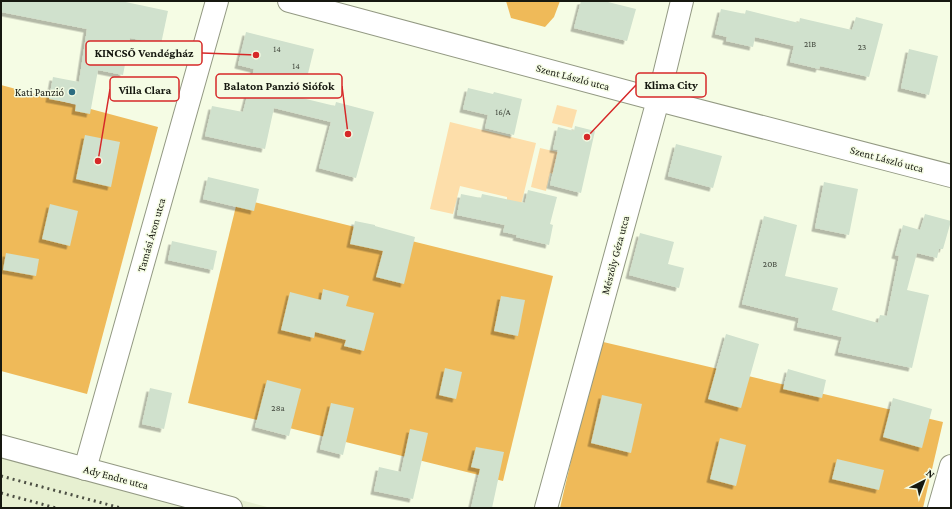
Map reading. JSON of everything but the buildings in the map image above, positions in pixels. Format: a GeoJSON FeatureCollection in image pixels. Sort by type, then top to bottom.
{"type":"FeatureCollection","features":[{"type":"Feature","properties":{"kind":"street","name":"Tamási Áron utca"},"geometry":{"type":"LineString","coordinates":[[85,469],[217,1]]}},
{"type":"Feature","properties":{"kind":"street","name":"Szent László utca"},"geometry":{"type":"LineString","coordinates":[[289,1],[658,100],[951,176]]}},
{"type":"Feature","properties":{"kind":"street","name":"Mészöly Géza utca"},"geometry":{"type":"LineString","coordinates":[[546,508],[658,100],[682,1]]}},
{"type":"Feature","properties":{"kind":"street","name":"Ady Endre utca"},"geometry":{"type":"LineString","coordinates":[[1,446],[231,508]]}},
{"type":"Feature","properties":{"kind":"street"},"geometry":{"type":"LineString","coordinates":[[939,508],[951,466]]}},
{"type":"Feature","properties":{"kind":"shaded area"},"geometry":{"type":"Polygon","coordinates":[[[506,1],[560,1],[554,17],[545,27],[511,18],[506,1]]]}},
{"type":"Feature","properties":{"kind":"shaded area"},"geometry":{"type":"Polygon","coordinates":[[[1,85],[158,127],[87,394],[1,371],[1,85]]]}},
{"type":"Feature","properties":{"kind":"shaded area"},"geometry":{"type":"Polygon","coordinates":[[[557,105],[577,110],[572,128],[552,123],[557,105]]]}},
{"type":"Feature","properties":{"kind":"shaded area"},"geometry":{"type":"Polygon","coordinates":[[[450,122],[536,143],[521,205],[507,202],[507,197],[460,186],[453,214],[430,209],[450,122]]]}},
{"type":"Feature","properties":{"kind":"shaded area"},"geometry":{"type":"Polygon","coordinates":[[[540,148],[566,154],[560,176],[550,173],[546,191],[531,187],[540,148]]]}},
{"type":"Feature","properties":{"kind":"shaded area"},"geometry":{"type":"Polygon","coordinates":[[[238,198],[553,276],[503,481],[188,403],[238,198]]]}},
{"type":"Feature","properties":{"kind":"shaded area"},"geometry":{"type":"Polygon","coordinates":[[[599,341],[943,422],[923,508],[560,508],[599,341]]]}},
{"type":"Feature","properties":{"kind":"shaded area"},"geometry":{"type":"Polygon","coordinates":[[[1,437],[271,508],[1,508],[1,437]]]}},
{"type":"Feature","properties":{"kind":"railway"},"geometry":{"type":"LineString","coordinates":[[1,476],[121,508]]}},
{"type":"Feature","properties":{"kind":"railway"},"geometry":{"type":"LineString","coordinates":[[1,493],[56,508]]}},
{"type":"Feature","properties":{"kind":"place","name":"KINCSŐ Vendégház"},"geometry":{"type":"Point","coordinates":[256,55]}},
{"type":"Feature","properties":{"kind":"place","name":"Kati Panzió"},"geometry":{"type":"Point","coordinates":[72,92]}},
{"type":"Feature","properties":{"kind":"place","name":"Balaton Panzió Siófok"},"geometry":{"type":"Point","coordinates":[348,134]}},
{"type":"Feature","properties":{"kind":"place","name":"Klima City"},"geometry":{"type":"Point","coordinates":[587,137]}},
{"type":"Feature","properties":{"kind":"place","name":"Villa Clara"},"geometry":{"type":"Point","coordinates":[98,161]}}]}
